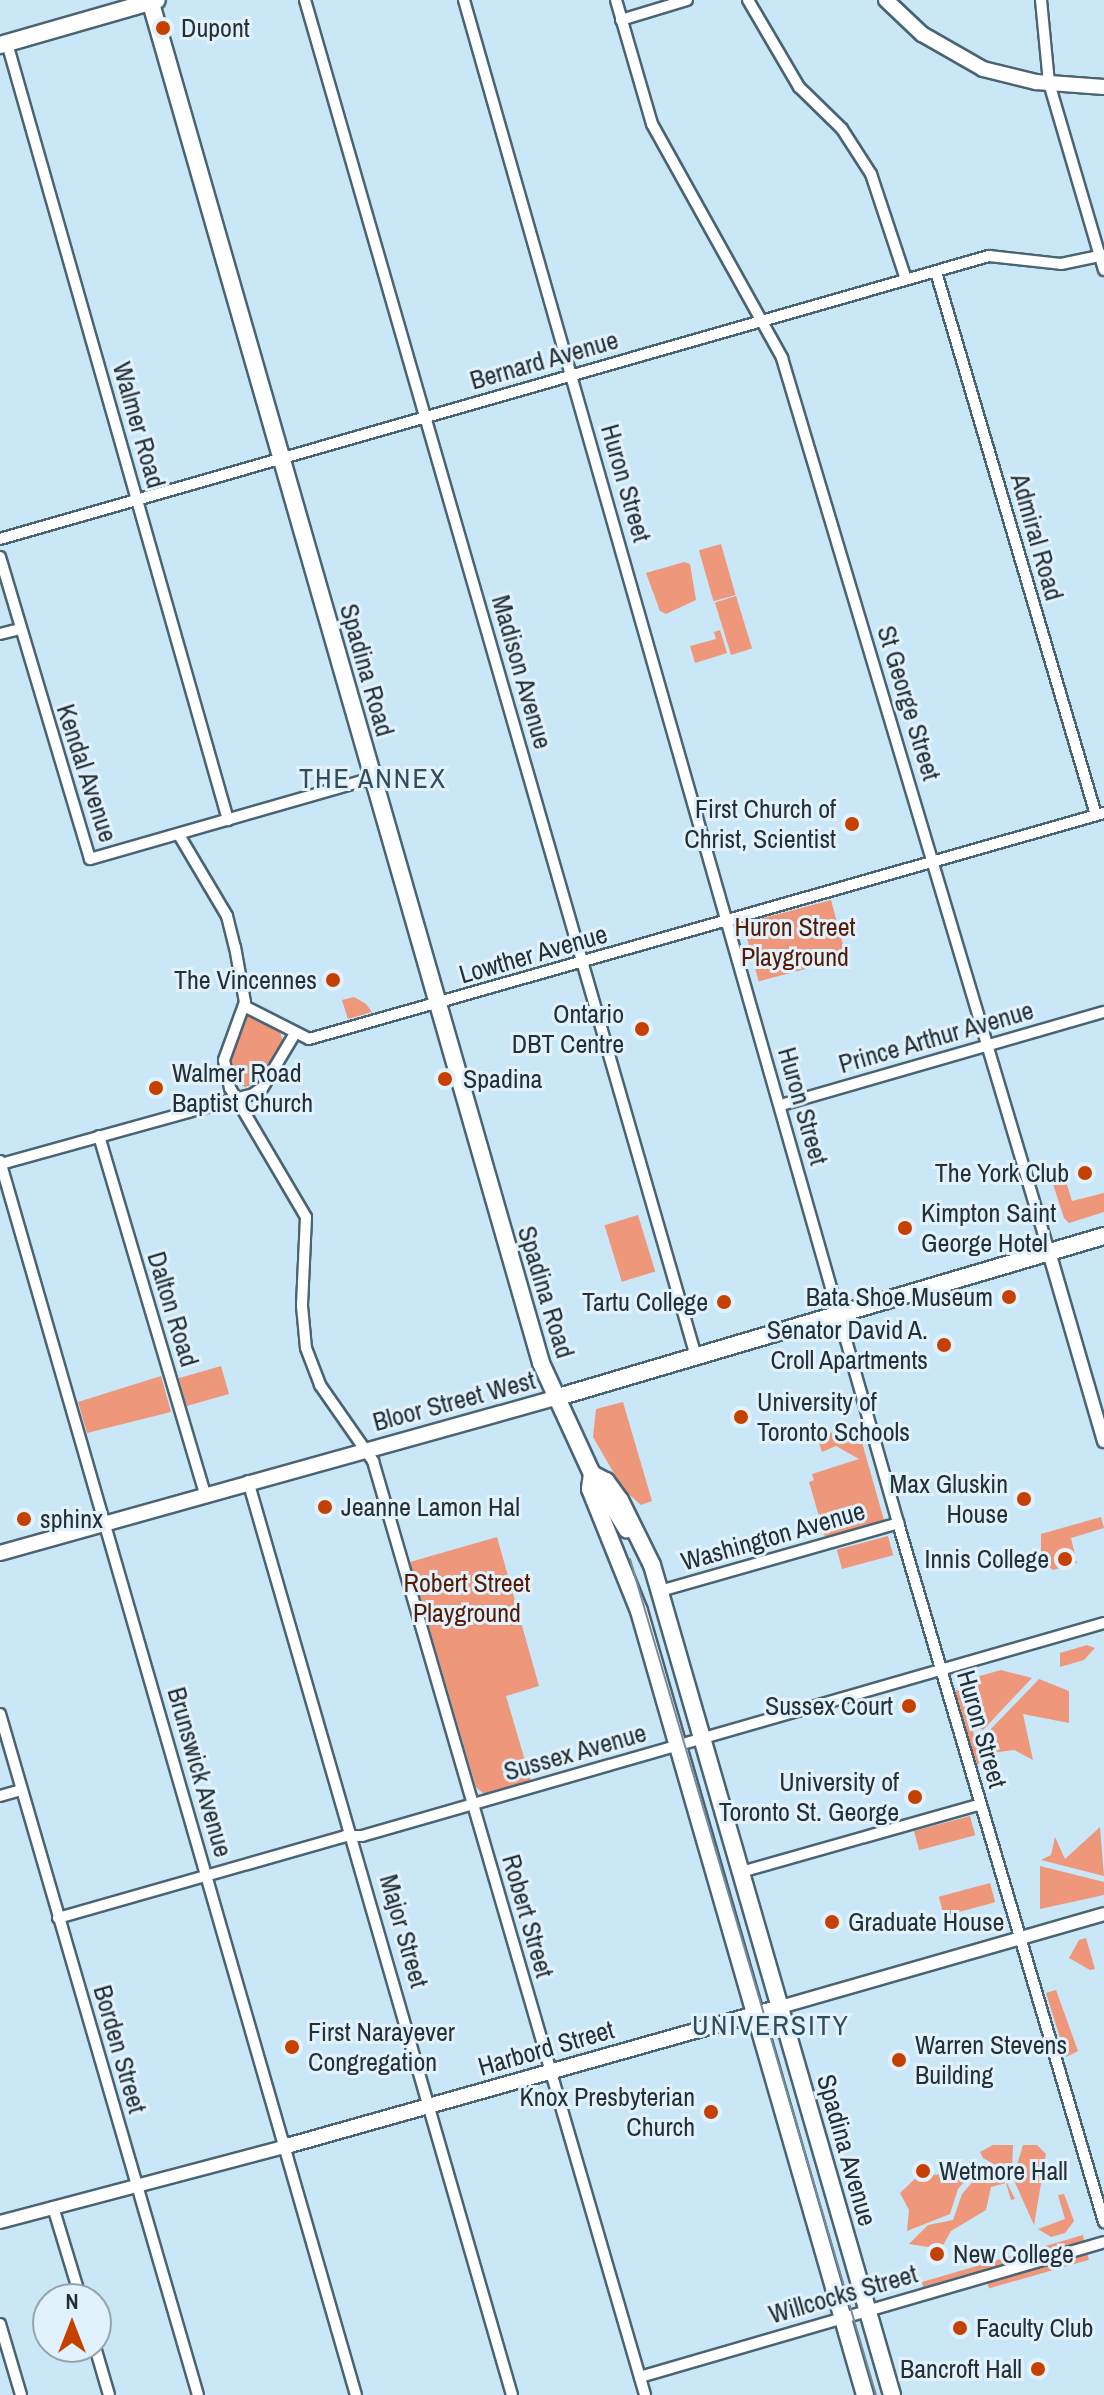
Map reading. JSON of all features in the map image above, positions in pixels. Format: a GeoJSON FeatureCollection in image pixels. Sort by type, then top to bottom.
{"type":"FeatureCollection","features":[{"type":"Feature","properties":{"kind":"main road"},"geometry":{"type":"LineString","coordinates":[[886,0],[956,57],[1003,76],[1104,87]]}},
{"type":"Feature","properties":{"kind":"main road"},"geometry":{"type":"LineString","coordinates":[[4,44],[153,1]]}},
{"type":"Feature","properties":{"kind":"main road","name":"Spadina Road"},"geometry":{"type":"LineString","coordinates":[[153,1],[437,1003],[555,1398]]}},
{"type":"Feature","properties":{"kind":"main road","name":"Bloor Street West"},"geometry":{"type":"LineString","coordinates":[[0,1553],[248,1481],[555,1398],[1104,1236]]}},
{"type":"Feature","properties":{"kind":"main road","name":"Spadina Avenue"},"geometry":{"type":"LineString","coordinates":[[555,1398],[592,1474],[590,1489],[625,1532],[660,1591],[892,2395]]}},
{"type":"Feature","properties":{"kind":"main road","name":"Spadina Avenue"},"geometry":{"type":"LineString","coordinates":[[592,1474],[606,1481],[625,1532],[678,1745],[865,2395]]}},
{"type":"Feature","properties":{"kind":"main road","name":"Harbord Street"},"geometry":{"type":"LineString","coordinates":[[283,2147],[780,2007]]}},
{"type":"Feature","properties":{"kind":"street","name":"Madison Avenue"},"geometry":{"type":"LineString","coordinates":[[305,0],[696,1356]]}},
{"type":"Feature","properties":{"kind":"street","name":"Huron Street"},"geometry":{"type":"LineString","coordinates":[[464,0],[898,1523],[1104,2222]]}},
{"type":"Feature","properties":{"kind":"street","name":"St George Street"},"geometry":{"type":"LineString","coordinates":[[616,0],[652,124],[782,358],[1104,1441]]}},
{"type":"Feature","properties":{"kind":"street"},"geometry":{"type":"LineString","coordinates":[[621,20],[687,0]]}},
{"type":"Feature","properties":{"kind":"street"},"geometry":{"type":"LineString","coordinates":[[748,0],[799,87],[842,129],[871,174],[906,279]]}},
{"type":"Feature","properties":{"kind":"street"},"geometry":{"type":"LineString","coordinates":[[1041,0],[1049,83],[1104,270]]}},
{"type":"Feature","properties":{"kind":"street","name":"Walmer Road"},"geometry":{"type":"LineString","coordinates":[[4,44],[228,820]]}},
{"type":"Feature","properties":{"kind":"street","name":"Bernard Avenue"},"geometry":{"type":"LineString","coordinates":[[0,539],[763,319],[997,255],[1061,264],[1102,256]]}},
{"type":"Feature","properties":{"kind":"street","name":"Admiral Road"},"geometry":{"type":"LineString","coordinates":[[936,272],[1100,814]]}},
{"type":"Feature","properties":{"kind":"street","name":"Kendal Avenue"},"geometry":{"type":"LineString","coordinates":[[0,557],[87,855],[95,860],[373,778]]}},
{"type":"Feature","properties":{"kind":"street"},"geometry":{"type":"LineString","coordinates":[[0,634],[20,629]]}},
{"type":"Feature","properties":{"kind":"street","name":"Lowther Avenue"},"geometry":{"type":"LineString","coordinates":[[294,1035],[309,1039],[582,964],[1100,814]]}},
{"type":"Feature","properties":{"kind":"street"},"geometry":{"type":"LineString","coordinates":[[179,835],[227,916],[244,1006],[235,1018],[224,1060],[235,1098],[306,1217],[302,1306],[306,1348],[320,1385],[365,1450]]}},
{"type":"Feature","properties":{"kind":"street"},"geometry":{"type":"LineString","coordinates":[[0,1163],[235,1098],[263,1087],[294,1035],[254,1006],[244,1006]]}},
{"type":"Feature","properties":{"kind":"street","name":"Prince Arthur Avenue"},"geometry":{"type":"LineString","coordinates":[[781,1105],[1104,1012]]}},
{"type":"Feature","properties":{"kind":"street","name":"Dalton Road"},"geometry":{"type":"LineString","coordinates":[[99,1136],[205,1494]]}},
{"type":"Feature","properties":{"kind":"street","name":"Brunswick Avenue"},"geometry":{"type":"LineString","coordinates":[[0,1163],[356,2395]]}},
{"type":"Feature","properties":{"kind":"street","name":"Robert Street"},"geometry":{"type":"LineString","coordinates":[[365,1450],[373,1461],[645,2395]]}},
{"type":"Feature","properties":{"kind":"street","name":"Major Street"},"geometry":{"type":"LineString","coordinates":[[248,1481],[432,2106],[512,2395]]}},
{"type":"Feature","properties":{"kind":"street","name":"Washington Avenue"},"geometry":{"type":"LineString","coordinates":[[660,1591],[898,1523]]}},
{"type":"Feature","properties":{"kind":"street","name":"Sussex Avenue"},"geometry":{"type":"LineString","coordinates":[[58,1918],[570,1777],[1104,1623]]}},
{"type":"Feature","properties":{"kind":"street","name":"Borden Street"},"geometry":{"type":"LineString","coordinates":[[0,1714],[198,2395]]}},
{"type":"Feature","properties":{"kind":"street"},"geometry":{"type":"LineString","coordinates":[[0,1796],[21,1790]]}},
{"type":"Feature","properties":{"kind":"street"},"geometry":{"type":"LineString","coordinates":[[741,1872],[981,1804]]}},
{"type":"Feature","properties":{"kind":"street","name":"Harbord Street"},"geometry":{"type":"LineString","coordinates":[[780,2007],[1104,1914]]}},
{"type":"Feature","properties":{"kind":"street","name":"Harbord Street"},"geometry":{"type":"LineString","coordinates":[[0,2222],[283,2147]]}},
{"type":"Feature","properties":{"kind":"street"},"geometry":{"type":"LineString","coordinates":[[53,2207],[76,2283]]}},
{"type":"Feature","properties":{"kind":"street","name":"Willcocks Street"},"geometry":{"type":"LineString","coordinates":[[640,2377],[1104,2242]]}},
{"type":"Feature","properties":{"kind":"street"},"geometry":{"type":"LineString","coordinates":[[0,2324],[21,2395]]}},
{"type":"Feature","properties":{"kind":"street"},"geometry":{"type":"LineString","coordinates":[[100,2363],[109,2395]]}},
{"type":"Feature","properties":{"kind":"green space"},"geometry":{"type":"Polygon","coordinates":[[[721,544],[736,595],[713,601],[699,550],[721,544]]]}},
{"type":"Feature","properties":{"kind":"green space"},"geometry":{"type":"Polygon","coordinates":[[[684,562],[690,564],[696,600],[666,614],[660,611],[646,573],[684,562]]]}},
{"type":"Feature","properties":{"kind":"green space"},"geometry":{"type":"Polygon","coordinates":[[[736,596],[752,649],[731,655],[715,602],[736,596]]]}},
{"type":"Feature","properties":{"kind":"green space"},"geometry":{"type":"Polygon","coordinates":[[[720,630],[727,653],[695,663],[690,646],[716,639],[714,632],[720,630]]]}},
{"type":"Feature","properties":{"kind":"green space","name":"Huron Street Playground"},"geometry":{"type":"Polygon","coordinates":[[[831,900],[847,958],[759,982],[743,924],[831,900]]]}},
{"type":"Feature","properties":{"kind":"green space"},"geometry":{"type":"Polygon","coordinates":[[[354,997],[372,1012],[348,1019],[342,1000],[354,997]]]}},
{"type":"Feature","properties":{"kind":"green space"},"geometry":{"type":"Polygon","coordinates":[[[254,1013],[279,1030],[284,1043],[255,1084],[245,1087],[232,1079],[229,1060],[244,1014],[254,1013]]]}},
{"type":"Feature","properties":{"kind":"green space"},"geometry":{"type":"Polygon","coordinates":[[[1061,1166],[1072,1201],[1104,1193],[1104,1212],[1069,1223],[1064,1218],[1048,1169],[1061,1166]]]}},
{"type":"Feature","properties":{"kind":"green space"},"geometry":{"type":"Polygon","coordinates":[[[638,1215],[655,1271],[622,1282],[605,1225],[638,1215]]]}},
{"type":"Feature","properties":{"kind":"green space"},"geometry":{"type":"Polygon","coordinates":[[[221,1366],[229,1394],[187,1406],[179,1378],[221,1366]]]}},
{"type":"Feature","properties":{"kind":"green space"},"geometry":{"type":"Polygon","coordinates":[[[161,1376],[171,1412],[87,1433],[78,1402],[161,1376]]]}},
{"type":"Feature","properties":{"kind":"green space"},"geometry":{"type":"Polygon","coordinates":[[[623,1402],[652,1501],[641,1505],[623,1489],[593,1437],[596,1409],[623,1402]]]}},
{"type":"Feature","properties":{"kind":"green space"},"geometry":{"type":"Polygon","coordinates":[[[857,1425],[884,1520],[825,1537],[809,1482],[814,1480],[812,1474],[859,1459],[836,1446],[822,1452],[817,1437],[857,1425]]]}},
{"type":"Feature","properties":{"kind":"green space"},"geometry":{"type":"Polygon","coordinates":[[[1101,1517],[1104,1528],[1071,1538],[1077,1563],[1053,1570],[1041,1561],[1041,1534],[1101,1517]]]}},
{"type":"Feature","properties":{"kind":"green space"},"geometry":{"type":"Polygon","coordinates":[[[888,1536],[893,1555],[842,1569],[837,1550],[888,1536]]]}},
{"type":"Feature","properties":{"kind":"green space","name":"Robert Street Playground"},"geometry":{"type":"Polygon","coordinates":[[[497,1537],[539,1686],[506,1696],[531,1781],[484,1794],[476,1787],[410,1562],[497,1537]]]}},
{"type":"Feature","properties":{"kind":"green space"},"geometry":{"type":"Polygon","coordinates":[[[1087,1645],[1095,1648],[1084,1660],[1060,1667],[1060,1653],[1087,1645]]]}},
{"type":"Feature","properties":{"kind":"green space"},"geometry":{"type":"Polygon","coordinates":[[[1001,1670],[1032,1678],[983,1730],[976,1727],[962,1681],[1001,1670]]]}},
{"type":"Feature","properties":{"kind":"green space"},"geometry":{"type":"Polygon","coordinates":[[[1039,1679],[1069,1691],[1069,1723],[1023,1714],[1033,1760],[1014,1750],[984,1754],[988,1732],[1039,1679]]]}},
{"type":"Feature","properties":{"kind":"green space"},"geometry":{"type":"Polygon","coordinates":[[[955,1690],[961,1691],[981,1759],[977,1766],[955,1690]]]}},
{"type":"Feature","properties":{"kind":"green space"},"geometry":{"type":"Polygon","coordinates":[[[970,1816],[975,1835],[919,1850],[914,1831],[970,1816]]]}},
{"type":"Feature","properties":{"kind":"green space"},"geometry":{"type":"Polygon","coordinates":[[[1100,1827],[1104,1876],[1041,1860],[1051,1855],[1055,1837],[1065,1859],[1100,1827]]]}},
{"type":"Feature","properties":{"kind":"green space"},"geometry":{"type":"Polygon","coordinates":[[[1040,1866],[1104,1882],[1104,1895],[1040,1909],[1040,1866]]]}},
{"type":"Feature","properties":{"kind":"green space"},"geometry":{"type":"Polygon","coordinates":[[[990,1883],[995,1902],[944,1916],[939,1897],[990,1883]]]}},
{"type":"Feature","properties":{"kind":"green space"},"geometry":{"type":"Polygon","coordinates":[[[1086,1938],[1095,1969],[1090,1970],[1069,1958],[1079,1940],[1086,1938]]]}},
{"type":"Feature","properties":{"kind":"green space"},"geometry":{"type":"Polygon","coordinates":[[[1056,1990],[1078,2051],[1066,2057],[1046,1993],[1056,1990]]]}},
{"type":"Feature","properties":{"kind":"green space"},"geometry":{"type":"Polygon","coordinates":[[[993,2145],[1013,2145],[1012,2167],[1006,2171],[983,2158],[980,2152],[993,2145]]]}},
{"type":"Feature","properties":{"kind":"green space"},"geometry":{"type":"Polygon","coordinates":[[[1023,2145],[1037,2145],[1046,2154],[1034,2225],[1013,2178],[1023,2145]]]}},
{"type":"Feature","properties":{"kind":"green space"},"geometry":{"type":"Polygon","coordinates":[[[973,2159],[977,2167],[958,2189],[950,2214],[907,2231],[909,2210],[900,2193],[918,2176],[957,2173],[973,2159]]]}},
{"type":"Feature","properties":{"kind":"green space"},"geometry":{"type":"Polygon","coordinates":[[[982,2171],[1003,2175],[1015,2199],[1011,2200],[1006,2183],[991,2187],[986,2210],[951,2231],[941,2249],[909,2244],[928,2225],[953,2220],[962,2194],[982,2171]]]}},
{"type":"Feature","properties":{"kind":"green space"},"geometry":{"type":"Polygon","coordinates":[[[1064,2194],[1074,2221],[1065,2233],[1051,2237],[1038,2229],[1065,2219],[1058,2195],[1064,2194]]]}},
{"type":"Feature","properties":{"kind":"green space"},"geometry":{"type":"Polygon","coordinates":[[[1083,2235],[1084,2241],[923,2287],[922,2282],[1083,2235]]]}},
{"type":"Feature","properties":{"kind":"green space"},"geometry":{"type":"Polygon","coordinates":[[[1087,2253],[1089,2260],[989,2288],[987,2282],[1087,2253]]]}},
{"type":"Feature","properties":{"kind":"tram line"},"geometry":{"type":"LineString","coordinates":[[630,1559],[876,2395]]}},
{"type":"Feature","properties":{"kind":"place","name":"Dupont"},"geometry":{"type":"Point","coordinates":[163,28]}},
{"type":"Feature","properties":{"kind":"place","name":"First Church of Christ, Scientist"},"geometry":{"type":"Point","coordinates":[852,824]}},
{"type":"Feature","properties":{"kind":"place","name":"The Vincennes"},"geometry":{"type":"Point","coordinates":[333,980]}},
{"type":"Feature","properties":{"kind":"place","name":"Ontario DBT Centre"},"geometry":{"type":"Point","coordinates":[642,1029]}},
{"type":"Feature","properties":{"kind":"place","name":"Spadina"},"geometry":{"type":"Point","coordinates":[445,1079]}},
{"type":"Feature","properties":{"kind":"place","name":"Walmer Road Baptist Church"},"geometry":{"type":"Point","coordinates":[156,1088]}},
{"type":"Feature","properties":{"kind":"place","name":"The York Club"},"geometry":{"type":"Point","coordinates":[1085,1173]}},
{"type":"Feature","properties":{"kind":"place","name":"Kimpton Saint George Hotel"},"geometry":{"type":"Point","coordinates":[905,1228]}},
{"type":"Feature","properties":{"kind":"place","name":"Bata Shoe Museum"},"geometry":{"type":"Point","coordinates":[1009,1297]}},
{"type":"Feature","properties":{"kind":"place","name":"Tartu College"},"geometry":{"type":"Point","coordinates":[724,1302]}},
{"type":"Feature","properties":{"kind":"place","name":"Senator David A. Croll Apartments"},"geometry":{"type":"Point","coordinates":[944,1345]}},
{"type":"Feature","properties":{"kind":"place","name":"University of Toronto Schools"},"geometry":{"type":"Point","coordinates":[741,1417]}},
{"type":"Feature","properties":{"kind":"place","name":"Max Gluskin House"},"geometry":{"type":"Point","coordinates":[1024,1499]}},
{"type":"Feature","properties":{"kind":"place","name":"Jeanne Lamon Hal"},"geometry":{"type":"Point","coordinates":[325,1507]}},
{"type":"Feature","properties":{"kind":"place","name":"sphinx"},"geometry":{"type":"Point","coordinates":[24,1519]}},
{"type":"Feature","properties":{"kind":"place","name":"Innis College"},"geometry":{"type":"Point","coordinates":[1065,1559]}},
{"type":"Feature","properties":{"kind":"place","name":"Sussex Court"},"geometry":{"type":"Point","coordinates":[909,1706]}},
{"type":"Feature","properties":{"kind":"place","name":"University of Toronto St. George"},"geometry":{"type":"Point","coordinates":[915,1797]}},
{"type":"Feature","properties":{"kind":"place","name":"Graduate House"},"geometry":{"type":"Point","coordinates":[832,1922]}},
{"type":"Feature","properties":{"kind":"place","name":"First Narayever Congregation"},"geometry":{"type":"Point","coordinates":[292,2047]}},
{"type":"Feature","properties":{"kind":"place","name":"Warren Stevens Building"},"geometry":{"type":"Point","coordinates":[899,2060]}},
{"type":"Feature","properties":{"kind":"place","name":"Knox Presbyterian Church"},"geometry":{"type":"Point","coordinates":[711,2112]}},
{"type":"Feature","properties":{"kind":"place","name":"Wetmore Hall"},"geometry":{"type":"Point","coordinates":[923,2171]}},
{"type":"Feature","properties":{"kind":"place","name":"New College"},"geometry":{"type":"Point","coordinates":[937,2254]}},
{"type":"Feature","properties":{"kind":"place","name":"Faculty Club"},"geometry":{"type":"Point","coordinates":[960,2328]}},
{"type":"Feature","properties":{"kind":"place","name":"Bancroft Hall"},"geometry":{"type":"Point","coordinates":[1038,2369]}},
{"type":"Feature","properties":{"kind":"district","name":"THE ANNEX"},"geometry":{"type":"Point","coordinates":[373,778]}},
{"type":"Feature","properties":{"kind":"district","name":"UNIVERSITY"},"geometry":{"type":"Point","coordinates":[771,2025]}}]}
